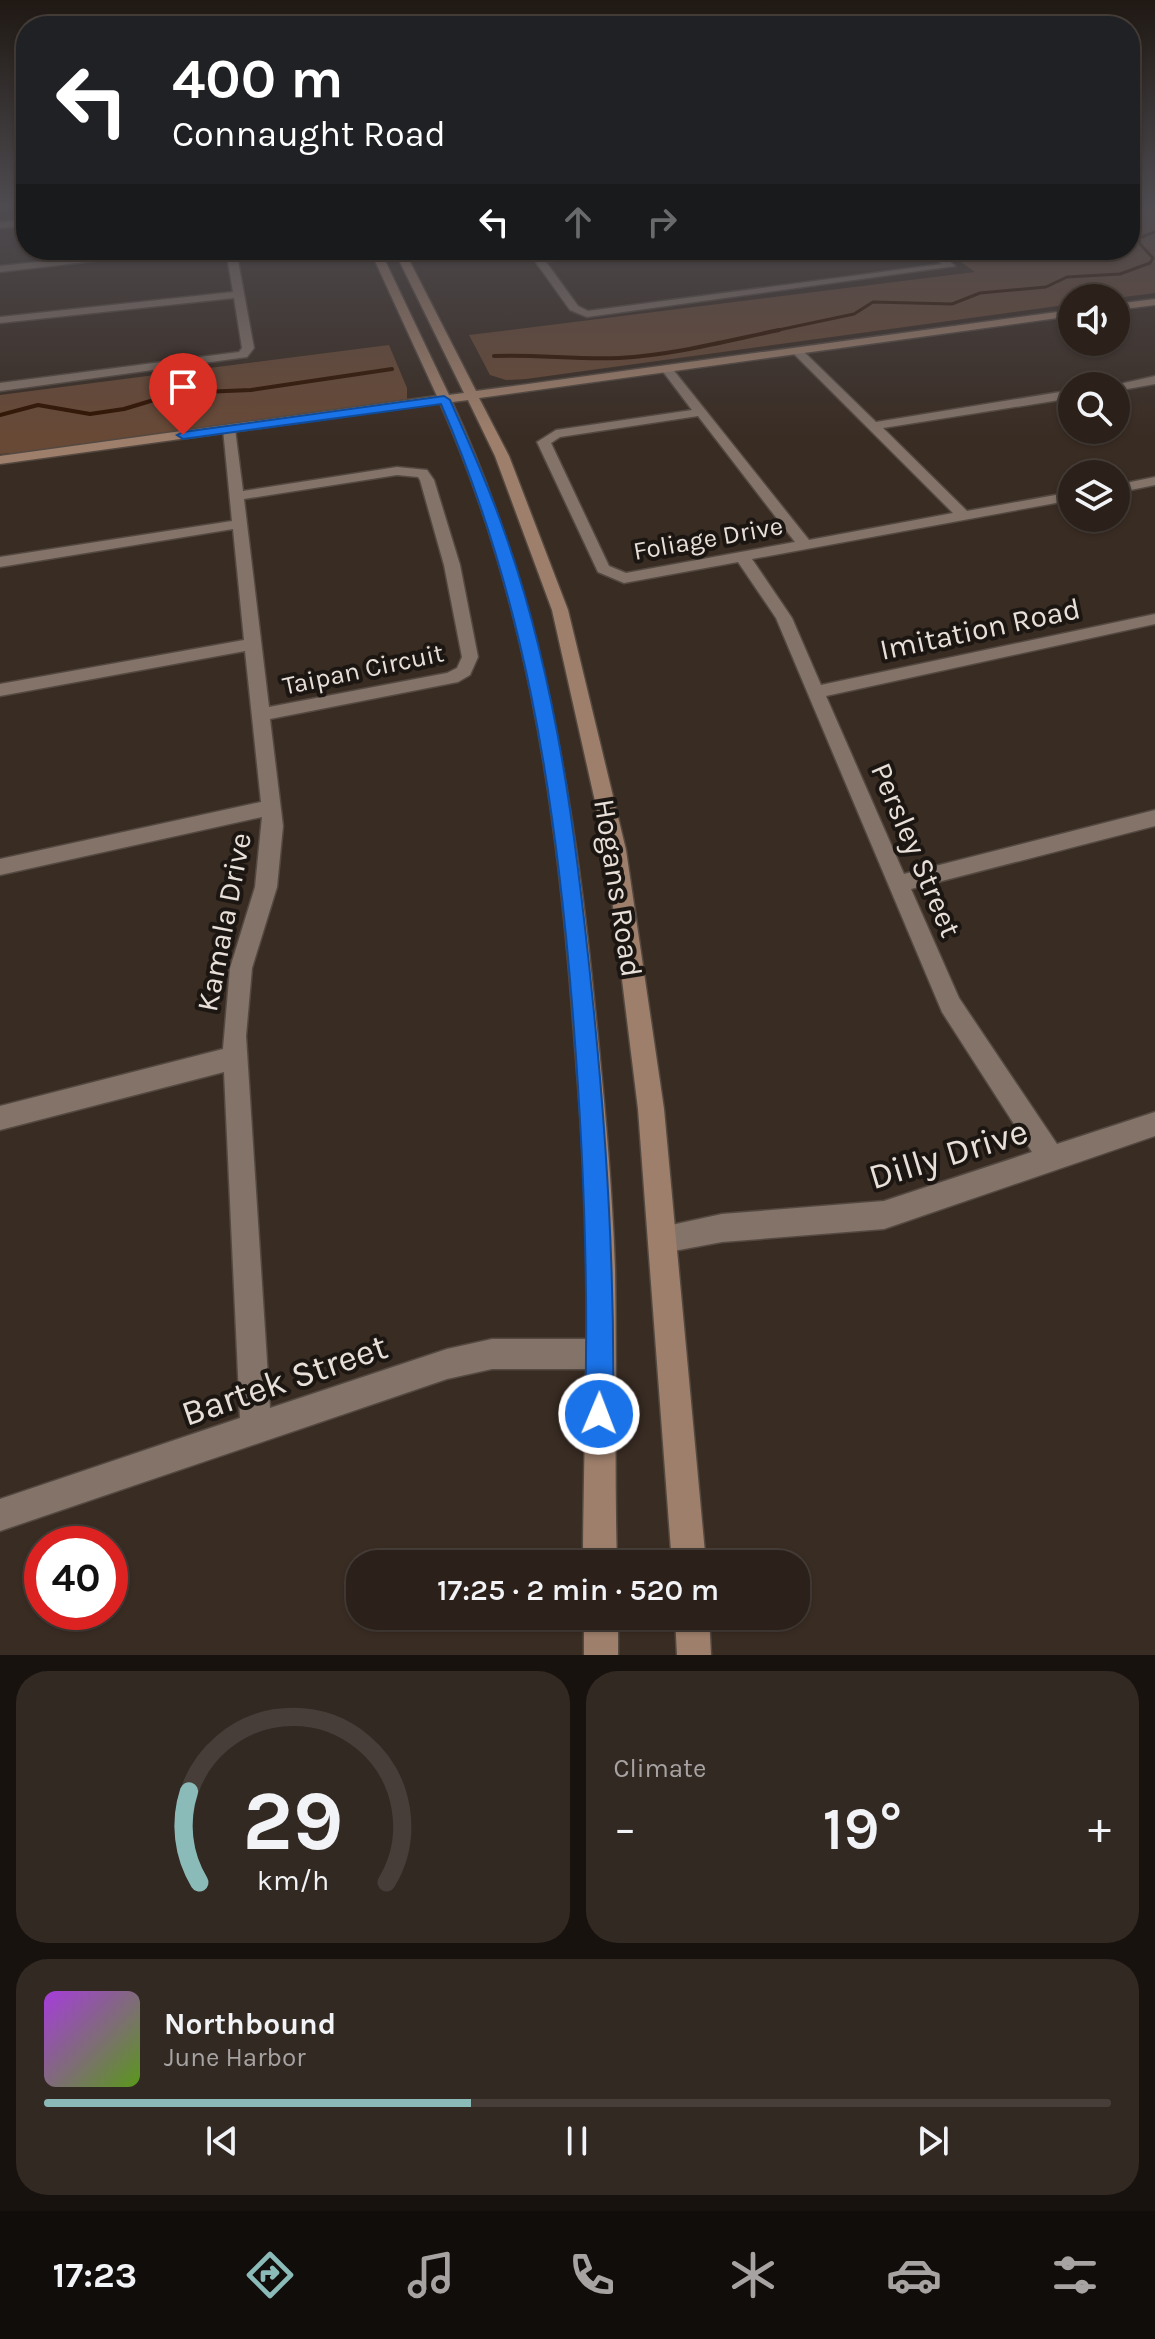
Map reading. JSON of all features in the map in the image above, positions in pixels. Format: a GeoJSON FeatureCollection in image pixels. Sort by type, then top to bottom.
{"type":"FeatureCollection","features":[{"type":"Feature","properties":{"kind":"street"},"geometry":{"type":"LineString","coordinates":[[0,387],[243,355],[248,348],[237,282]]}},
{"type":"Feature","properties":{"kind":"street","name":"Hogans Road"},"geometry":{"type":"LineString","coordinates":[[390,282],[483,489],[512,575],[543,705],[557,780],[572,886],[592,1112],[601,1299],[600,1550]]}},
{"type":"Feature","properties":{"kind":"street","name":"Hogans Road"},"geometry":{"type":"LineString","coordinates":[[415,282],[502,456],[560,610],[616,850],[651,1109],[688,1550]]}},
{"type":"Feature","properties":{"kind":"street"},"geometry":{"type":"LineString","coordinates":[[555,282],[574,308],[587,314],[827,282]]}},
{"type":"Feature","properties":{"kind":"street"},"geometry":{"type":"LineString","coordinates":[[0,320],[239,294]]}},
{"type":"Feature","properties":{"kind":"street"},"geometry":{"type":"LineString","coordinates":[[1130,305],[1155,302]]}},
{"type":"Feature","properties":{"kind":"street"},"geometry":{"type":"LineString","coordinates":[[0,460],[1058,315]]}},
{"type":"Feature","properties":{"kind":"street"},"geometry":{"type":"LineString","coordinates":[[797,351],[964,516]]}},
{"type":"Feature","properties":{"kind":"street"},"geometry":{"type":"LineString","coordinates":[[667,369],[805,545]]}},
{"type":"Feature","properties":{"kind":"street"},"geometry":{"type":"LineString","coordinates":[[1130,384],[1155,380]]}},
{"type":"Feature","properties":{"kind":"street"},"geometry":{"type":"LineString","coordinates":[[873,426],[1058,396]]}},
{"type":"Feature","properties":{"kind":"street","name":"Foliage Drive"},"geometry":{"type":"LineString","coordinates":[[701,412],[556,434],[544,442],[603,569],[624,578],[1058,499]]}},
{"type":"Feature","properties":{"kind":"street","name":"Kamala Drive"},"geometry":{"type":"LineString","coordinates":[[229,429],[272,807],[270,866],[241,968],[235,1014],[234,1058],[256,1428]]}},
{"type":"Feature","properties":{"kind":"street","name":"Taipan Circuit"},"geometry":{"type":"LineString","coordinates":[[237,496],[397,471],[422,473],[443,530],[470,657],[464,671],[452,678],[261,715]]}},
{"type":"Feature","properties":{"kind":"street"},"geometry":{"type":"LineString","coordinates":[[1130,486],[1155,481]]}},
{"type":"Feature","properties":{"kind":"street"},"geometry":{"type":"LineString","coordinates":[[0,562],[240,524]]}},
{"type":"Feature","properties":{"kind":"street","name":"Persley Street"},"geometry":{"type":"LineString","coordinates":[[742,556],[784,618],[950,1005],[1052,1159]]}},
{"type":"Feature","properties":{"kind":"street","name":"Imitation Road"},"geometry":{"type":"LineString","coordinates":[[816,692],[1155,619]]}},
{"type":"Feature","properties":{"kind":"street"},"geometry":{"type":"LineString","coordinates":[[0,690],[254,644]]}},
{"type":"Feature","properties":{"kind":"street"},"geometry":{"type":"LineString","coordinates":[[0,867],[272,807]]}},
{"type":"Feature","properties":{"kind":"street"},"geometry":{"type":"LineString","coordinates":[[898,884],[1155,818]]}},
{"type":"Feature","properties":{"kind":"street"},"geometry":{"type":"LineString","coordinates":[[0,1118],[234,1058]]}},
{"type":"Feature","properties":{"kind":"street","name":"Dilly Drive"},"geometry":{"type":"LineString","coordinates":[[663,1239],[722,1228],[884,1215],[1155,1124]]}},
{"type":"Feature","properties":{"kind":"street","name":"Bartek Street"},"geometry":{"type":"LineString","coordinates":[[0,1515],[471,1357],[527,1353],[599,1354]]}},
{"type":"Feature","properties":{"kind":"street"},"geometry":{"type":"LineString","coordinates":[[601,1630],[601,1655]]}},
{"type":"Feature","properties":{"kind":"street"},"geometry":{"type":"LineString","coordinates":[[693,1630],[694,1655]]}},
{"type":"Feature","properties":{"kind":"shaded area"},"geometry":{"type":"Polygon","coordinates":[[[893,282],[1155,282],[1155,293],[1130,296],[1130,284],[1058,284],[1058,306],[526,379],[506,380],[490,375],[469,335],[893,282]]]}},
{"type":"Feature","properties":{"kind":"shaded area"},"geometry":{"type":"Polygon","coordinates":[[[389,345],[407,388],[407,399],[43,451],[0,454],[0,395],[389,345]]]}},
{"type":"Feature","properties":{"kind":"waterway"},"geometry":{"type":"LineString","coordinates":[[769,332],[854,314],[873,302],[952,304],[980,293],[1046,287],[1056,282]]}},
{"type":"Feature","properties":{"kind":"waterway"},"geometry":{"type":"LineString","coordinates":[[494,356],[639,356],[779,330]]}},
{"type":"Feature","properties":{"kind":"waterway"},"geometry":{"type":"LineString","coordinates":[[0,415],[38,405],[90,414],[124,409],[177,393],[251,390],[392,369]]}},
{"type":"Feature","properties":{"kind":"route"},"geometry":{"type":"LineString","coordinates":[[183,435],[444,400],[466,448],[512,575],[527,632],[557,780],[572,886],[592,1112],[601,1299],[599,1414]]}}]}
